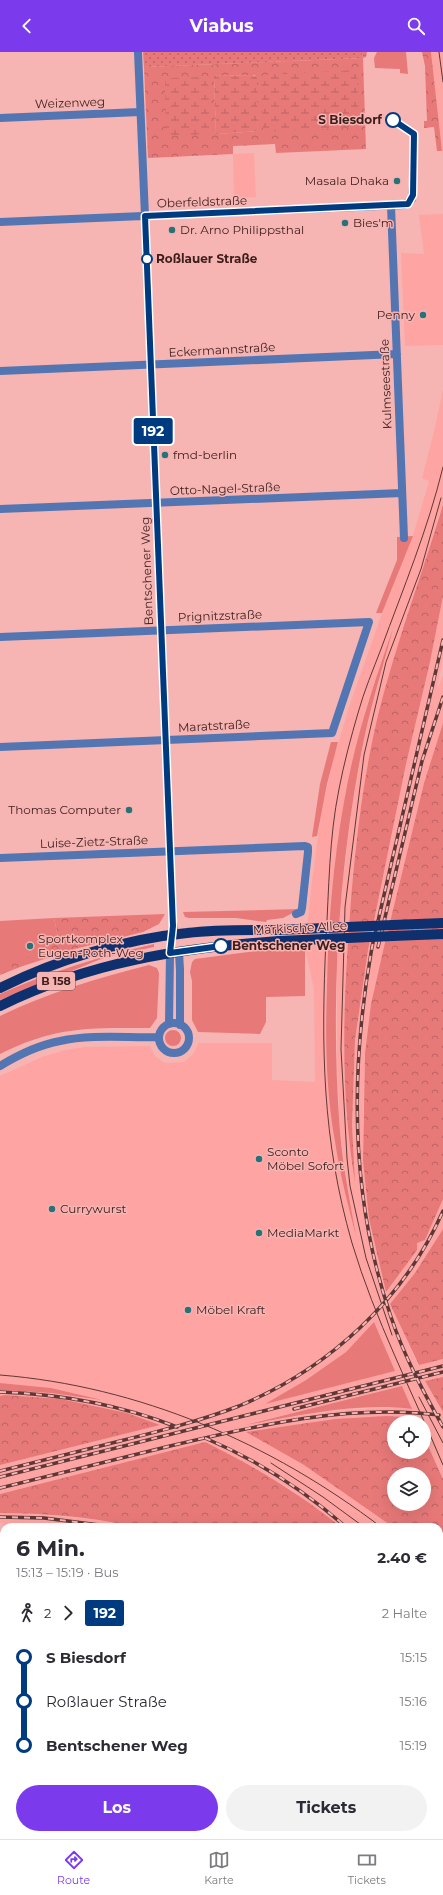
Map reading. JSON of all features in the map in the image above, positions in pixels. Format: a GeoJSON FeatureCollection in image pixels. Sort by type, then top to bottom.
{"type":"FeatureCollection","features":[{"type":"Feature","properties":{"kind":"main road","name":"Märkische Allee"},"geometry":{"type":"LineString","coordinates":[[0,988],[24,976],[95,952],[173,932],[279,930],[443,923]]}},
{"type":"Feature","properties":{"kind":"main road"},"geometry":{"type":"LineString","coordinates":[[173,932],[174,952]]}},
{"type":"Feature","properties":{"kind":"main road","name":"Märkische Allee"},"geometry":{"type":"LineString","coordinates":[[0,1006],[38,988],[88,970],[115,963],[174,952],[279,941],[443,934]]}},
{"type":"Feature","properties":{"kind":"street"},"geometry":{"type":"LineString","coordinates":[[138,52],[145,216]]}},
{"type":"Feature","properties":{"kind":"street","name":"Weizenweg"},"geometry":{"type":"LineString","coordinates":[[0,118],[140,112]]}},
{"type":"Feature","properties":{"kind":"street","name":"Oberfeldstraße"},"geometry":{"type":"LineString","coordinates":[[0,222],[404,205],[412,199],[413,185]]}},
{"type":"Feature","properties":{"kind":"street","name":"Kulmseestraße"},"geometry":{"type":"LineString","coordinates":[[391,206],[404,538]]}},
{"type":"Feature","properties":{"kind":"street","name":"Bentschener Weg"},"geometry":{"type":"LineString","coordinates":[[145,216],[173,932]]}},
{"type":"Feature","properties":{"kind":"street","name":"Eckermannstraße"},"geometry":{"type":"LineString","coordinates":[[0,371],[397,354]]}},
{"type":"Feature","properties":{"kind":"street","name":"Otto-Nagel-Straße"},"geometry":{"type":"LineString","coordinates":[[0,509],[402,494]]}},
{"type":"Feature","properties":{"kind":"street","name":"Prignitzstraße"},"geometry":{"type":"LineString","coordinates":[[0,637],[369,622],[332,733]]}},
{"type":"Feature","properties":{"kind":"street","name":"Maratstraße"},"geometry":{"type":"LineString","coordinates":[[0,747],[332,733]]}},
{"type":"Feature","properties":{"kind":"street","name":"Luise-Zietz-Straße"},"geometry":{"type":"LineString","coordinates":[[0,858],[305,846],[308,847],[302,908],[301,912],[296,914]]}},
{"type":"Feature","properties":{"kind":"street"},"geometry":{"type":"LineString","coordinates":[[168,1024],[180,1025],[187,1032],[188,1037],[185,1048],[180,1052],[168,1052],[163,1049],[159,1038],[160,1032],[168,1024],[174,952]]}},
{"type":"Feature","properties":{"kind":"street"},"geometry":{"type":"LineString","coordinates":[[174,952],[180,970],[180,1025]]}},
{"type":"Feature","properties":{"kind":"street"},"geometry":{"type":"LineString","coordinates":[[0,1066],[42,1046],[60,1041],[81,1038],[159,1038]]}},
{"type":"Feature","properties":{"kind":"shaded area"},"geometry":{"type":"Polygon","coordinates":[[[431,52],[443,52],[443,155],[440,135],[431,52]]]}},
{"type":"Feature","properties":{"kind":"shaded area"},"geometry":{"type":"Polygon","coordinates":[[[254,153],[256,197],[234,198],[233,154],[254,153]]]}},
{"type":"Feature","properties":{"kind":"shaded area"},"geometry":{"type":"Polygon","coordinates":[[[443,214],[443,345],[405,346],[401,253],[424,254],[419,215],[443,214]]]}},
{"type":"Feature","properties":{"kind":"shaded area"},"geometry":{"type":"Polygon","coordinates":[[[443,390],[443,505],[379,710],[367,770],[355,849],[346,963],[344,1049],[355,1177],[352,1125],[355,1040],[368,950],[406,764],[430,662],[443,596],[443,657],[437,689],[443,676],[443,723],[424,783],[371,1004],[365,1053],[363,1161],[369,1219],[386,1292],[417,1243],[425,1240],[443,1199],[443,1229],[415,1273],[390,1304],[418,1365],[443,1359],[443,1377],[425,1382],[443,1412],[443,1479],[431,1452],[431,1415],[387,1415],[387,1418],[335,1419],[247,1432],[304,1465],[387,1523],[336,1523],[289,1488],[205,1442],[0,1494],[0,1465],[159,1425],[127,1413],[61,1399],[0,1396],[0,1390],[19,1390],[96,1399],[51,1388],[0,1383],[0,1076],[42,1057],[65,1050],[85,1047],[150,1046],[155,1056],[165,1063],[184,1062],[193,1054],[199,1043],[272,1043],[272,1080],[315,1082],[314,989],[305,948],[321,814],[334,757],[349,707],[382,613],[413,536],[429,481],[422,478],[443,390]],[[391,635],[366,708],[328,952],[326,1020],[328,1078],[334,1141],[354,1228],[340,1132],[337,1054],[337,971],[341,897],[352,809],[364,739],[391,635]],[[374,1322],[346,1352],[306,1380],[267,1403],[394,1371],[374,1322]],[[402,1386],[251,1423],[335,1411],[395,1407],[412,1409],[402,1386]]]}},
{"type":"Feature","properties":{"kind":"shaded area"},"geometry":{"type":"Polygon","coordinates":[[[0,1513],[19,1513],[119,1523],[3,1523],[0,1523],[0,1513]]]}},
{"type":"Feature","properties":{"kind":"green space"},"geometry":{"type":"Polygon","coordinates":[[[143,52],[362,52],[363,58],[144,67],[143,52]]]}},
{"type":"Feature","properties":{"kind":"green space"},"geometry":{"type":"Polygon","coordinates":[[[362,52],[367,52],[366,57],[363,58],[362,52]]]}},
{"type":"Feature","properties":{"kind":"green space"},"geometry":{"type":"Polygon","coordinates":[[[377,52],[406,52],[408,74],[400,73],[400,69],[375,68],[374,58],[377,52]]]}},
{"type":"Feature","properties":{"kind":"green space"},"geometry":{"type":"Polygon","coordinates":[[[422,52],[431,52],[442,151],[437,151],[434,127],[424,128],[424,121],[427,121],[425,66],[422,52]]]}},
{"type":"Feature","properties":{"kind":"green space"},"geometry":{"type":"Polygon","coordinates":[[[363,58],[366,149],[276,153],[275,144],[233,146],[233,154],[148,158],[144,67],[363,58]],[[255,75],[214,76],[216,134],[258,131],[255,75]]]}},
{"type":"Feature","properties":{"kind":"green space"},"geometry":{"type":"Polygon","coordinates":[[[357,70],[359,127],[263,131],[261,78],[263,75],[357,70]]]}},
{"type":"Feature","properties":{"kind":"green space"},"geometry":{"type":"Polygon","coordinates":[[[253,75],[257,78],[258,131],[216,134],[214,76],[253,75]]]}},
{"type":"Feature","properties":{"kind":"green space"},"geometry":{"type":"Polygon","coordinates":[[[208,77],[210,134],[166,136],[165,78],[208,77]]]}},
{"type":"Feature","properties":{"kind":"green space"},"geometry":{"type":"Polygon","coordinates":[[[443,505],[443,596],[430,662],[406,764],[368,950],[355,1040],[352,1125],[355,1182],[347,1115],[344,1048],[350,913],[360,811],[373,736],[386,685],[443,505]]]}},
{"type":"Feature","properties":{"kind":"green space"},"geometry":{"type":"Polygon","coordinates":[[[413,536],[382,613],[376,613],[397,560],[397,537],[413,536]]]}},
{"type":"Feature","properties":{"kind":"green space"},"geometry":{"type":"Polygon","coordinates":[[[393,629],[367,725],[355,787],[342,885],[338,935],[336,984],[337,1083],[341,1145],[356,1236],[337,1154],[328,1084],[326,1026],[330,918],[340,825],[348,780],[365,714],[393,629]]]}},
{"type":"Feature","properties":{"kind":"green space"},"geometry":{"type":"Polygon","coordinates":[[[443,723],[443,1199],[425,1240],[417,1243],[417,1250],[386,1292],[369,1219],[363,1161],[365,1053],[371,1004],[384,947],[424,783],[443,723]]]}},
{"type":"Feature","properties":{"kind":"green space"},"geometry":{"type":"Polygon","coordinates":[[[331,742],[338,742],[327,784],[317,836],[312,837],[320,784],[331,742]]]}},
{"type":"Feature","properties":{"kind":"green space"},"geometry":{"type":"Polygon","coordinates":[[[300,909],[283,918],[267,920],[266,922],[236,918],[189,918],[185,917],[183,912],[300,909]]]}},
{"type":"Feature","properties":{"kind":"green space"},"geometry":{"type":"Polygon","coordinates":[[[165,914],[159,924],[143,932],[75,949],[0,975],[0,965],[37,955],[44,948],[59,941],[54,918],[165,914]]]}},
{"type":"Feature","properties":{"kind":"green space","name":"Sportkomplex Eugen-Roth-Weg"},"geometry":{"type":"Polygon","coordinates":[[[54,918],[61,951],[0,974],[0,921],[54,918]]]}},
{"type":"Feature","properties":{"kind":"green space"},"geometry":{"type":"Polygon","coordinates":[[[154,944],[154,947],[106,957],[0,1000],[0,994],[57,972],[95,959],[154,944]]]}},
{"type":"Feature","properties":{"kind":"green space"},"geometry":{"type":"Polygon","coordinates":[[[280,948],[305,948],[305,996],[266,997],[266,1022],[260,1034],[198,1032],[192,1020],[192,981],[190,972],[192,962],[195,959],[280,948]]]}},
{"type":"Feature","properties":{"kind":"green space"},"geometry":{"type":"Polygon","coordinates":[[[149,965],[157,968],[159,973],[157,1018],[150,1028],[73,1030],[38,1038],[0,1054],[0,1016],[36,1000],[73,987],[149,965]]]}},
{"type":"Feature","properties":{"kind":"green space"},"geometry":{"type":"Polygon","coordinates":[[[170,1030],[176,1030],[181,1035],[179,1044],[176,1046],[170,1046],[165,1041],[165,1035],[170,1030]]]}},
{"type":"Feature","properties":{"kind":"green space"},"geometry":{"type":"Polygon","coordinates":[[[443,1229],[443,1359],[419,1365],[390,1304],[415,1273],[443,1229]]]}},
{"type":"Feature","properties":{"kind":"green space"},"geometry":{"type":"Polygon","coordinates":[[[374,1322],[395,1371],[265,1404],[306,1380],[346,1352],[374,1322]]]}},
{"type":"Feature","properties":{"kind":"green space"},"geometry":{"type":"Polygon","coordinates":[[[443,1377],[443,1412],[425,1381],[443,1377]]]}},
{"type":"Feature","properties":{"kind":"green space"},"geometry":{"type":"Polygon","coordinates":[[[0,1383],[51,1388],[102,1400],[51,1393],[0,1390],[0,1383]]]}},
{"type":"Feature","properties":{"kind":"green space"},"geometry":{"type":"Polygon","coordinates":[[[402,1386],[412,1409],[370,1407],[328,1411],[245,1425],[402,1386]]]}},
{"type":"Feature","properties":{"kind":"green space"},"geometry":{"type":"Polygon","coordinates":[[[5,1395],[61,1399],[127,1413],[160,1425],[0,1465],[0,1396],[5,1395]]]}},
{"type":"Feature","properties":{"kind":"green space"},"geometry":{"type":"Polygon","coordinates":[[[387,1416],[387,1459],[431,1459],[431,1452],[443,1479],[443,1523],[387,1523],[304,1465],[246,1432],[335,1419],[387,1416]]]}},
{"type":"Feature","properties":{"kind":"green space"},"geometry":{"type":"Polygon","coordinates":[[[205,1442],[276,1481],[336,1523],[114,1523],[68,1516],[0,1513],[0,1494],[205,1442]]]}},
{"type":"Feature","properties":{"kind":"tram line"},"geometry":{"type":"LineString","coordinates":[[439,52],[443,82]]}},
{"type":"Feature","properties":{"kind":"tram line"},"geometry":{"type":"LineString","coordinates":[[443,467],[423,536],[363,697],[341,779],[333,826],[324,979],[324,1055],[326,1092],[329,1129],[342,1204],[361,1272],[383,1328],[443,1465]]}},
{"type":"Feature","properties":{"kind":"tram line"},"geometry":{"type":"LineString","coordinates":[[392,1335],[366,1258],[350,1186],[341,1049],[345,907],[364,755],[386,662],[421,569],[441,498]]}},
{"type":"Feature","properties":{"kind":"tram line"},"geometry":{"type":"LineString","coordinates":[[0,1375],[52,1381],[103,1392],[153,1406],[201,1424],[249,1445],[295,1469],[339,1497],[375,1523]]}},
{"type":"Feature","properties":{"kind":"tram line"},"geometry":{"type":"LineString","coordinates":[[419,1397],[443,1443]]}},
{"type":"Feature","properties":{"kind":"tram line"},"geometry":{"type":"LineString","coordinates":[[271,1463],[323,1497],[359,1523]]}},
{"type":"Feature","properties":{"kind":"railway"},"geometry":{"type":"LineString","coordinates":[[443,640],[372,947],[360,1040],[358,1087],[358,1134],[361,1180],[368,1226],[378,1272],[391,1317],[402,1346],[421,1387],[443,1427]]}},
{"type":"Feature","properties":{"kind":"railway"},"geometry":{"type":"LineString","coordinates":[[378,947],[422,761],[443,697]]}},
{"type":"Feature","properties":{"kind":"railway"},"geometry":{"type":"LineString","coordinates":[[0,1471],[180,1425],[239,1406],[272,1391],[332,1352],[360,1328],[385,1302],[407,1274],[427,1243],[443,1211]]}},
{"type":"Feature","properties":{"kind":"railway"},"geometry":{"type":"LineString","coordinates":[[0,1477],[443,1366]]}},
{"type":"Feature","properties":{"kind":"railway"},"geometry":{"type":"LineString","coordinates":[[294,1409],[443,1372]]}},
{"type":"Feature","properties":{"kind":"railway"},"geometry":{"type":"LineString","coordinates":[[0,1392],[45,1395],[90,1402],[156,1419],[177,1427]]}},
{"type":"Feature","properties":{"kind":"railway"},"geometry":{"type":"LineString","coordinates":[[0,1488],[170,1446],[304,1418],[371,1412],[405,1412],[439,1415]]}},
{"type":"Feature","properties":{"kind":"railway"},"geometry":{"type":"LineString","coordinates":[[205,1438],[243,1456],[297,1488],[341,1523]]}},
{"type":"Feature","properties":{"kind":"railway"},"geometry":{"type":"LineString","coordinates":[[0,1517],[44,1518],[83,1523]]}},
{"type":"Feature","properties":{"kind":"bus line","name":"192"},"geometry":{"type":"LineString","coordinates":[[221,946],[170,953],[173,926],[145,216],[408,204],[413,195],[414,134],[407,131],[393,120]]}},
{"type":"Feature","properties":{"kind":"place","name":"S Biesdorf"},"geometry":{"type":"Point","coordinates":[393,120]}},
{"type":"Feature","properties":{"kind":"place","name":"Masala Dhaka"},"geometry":{"type":"Point","coordinates":[397,181]}},
{"type":"Feature","properties":{"kind":"place","name":"Bies'm"},"geometry":{"type":"Point","coordinates":[345,223]}},
{"type":"Feature","properties":{"kind":"place","name":"Dr. Arno Philippsthal"},"geometry":{"type":"Point","coordinates":[172,230]}},
{"type":"Feature","properties":{"kind":"place","name":"Roßlauer Straße"},"geometry":{"type":"Point","coordinates":[147,259]}},
{"type":"Feature","properties":{"kind":"place","name":"Penny"},"geometry":{"type":"Point","coordinates":[423,315]}},
{"type":"Feature","properties":{"kind":"place","name":"fmd-berlin"},"geometry":{"type":"Point","coordinates":[165,455]}},
{"type":"Feature","properties":{"kind":"place","name":"Thomas Computer"},"geometry":{"type":"Point","coordinates":[129,810]}},
{"type":"Feature","properties":{"kind":"place","name":"Sportkomplex Eugen-Roth-Weg"},"geometry":{"type":"Point","coordinates":[30,946]}},
{"type":"Feature","properties":{"kind":"place","name":"Bentschener Weg"},"geometry":{"type":"Point","coordinates":[221,946]}},
{"type":"Feature","properties":{"kind":"place","name":"Sconto Möbel Sofort"},"geometry":{"type":"Point","coordinates":[259,1159]}},
{"type":"Feature","properties":{"kind":"place","name":"Currywurst"},"geometry":{"type":"Point","coordinates":[52,1209]}},
{"type":"Feature","properties":{"kind":"place","name":"MediaMarkt"},"geometry":{"type":"Point","coordinates":[259,1233]}},
{"type":"Feature","properties":{"kind":"place","name":"Möbel Kraft"},"geometry":{"type":"Point","coordinates":[188,1310]}}]}
